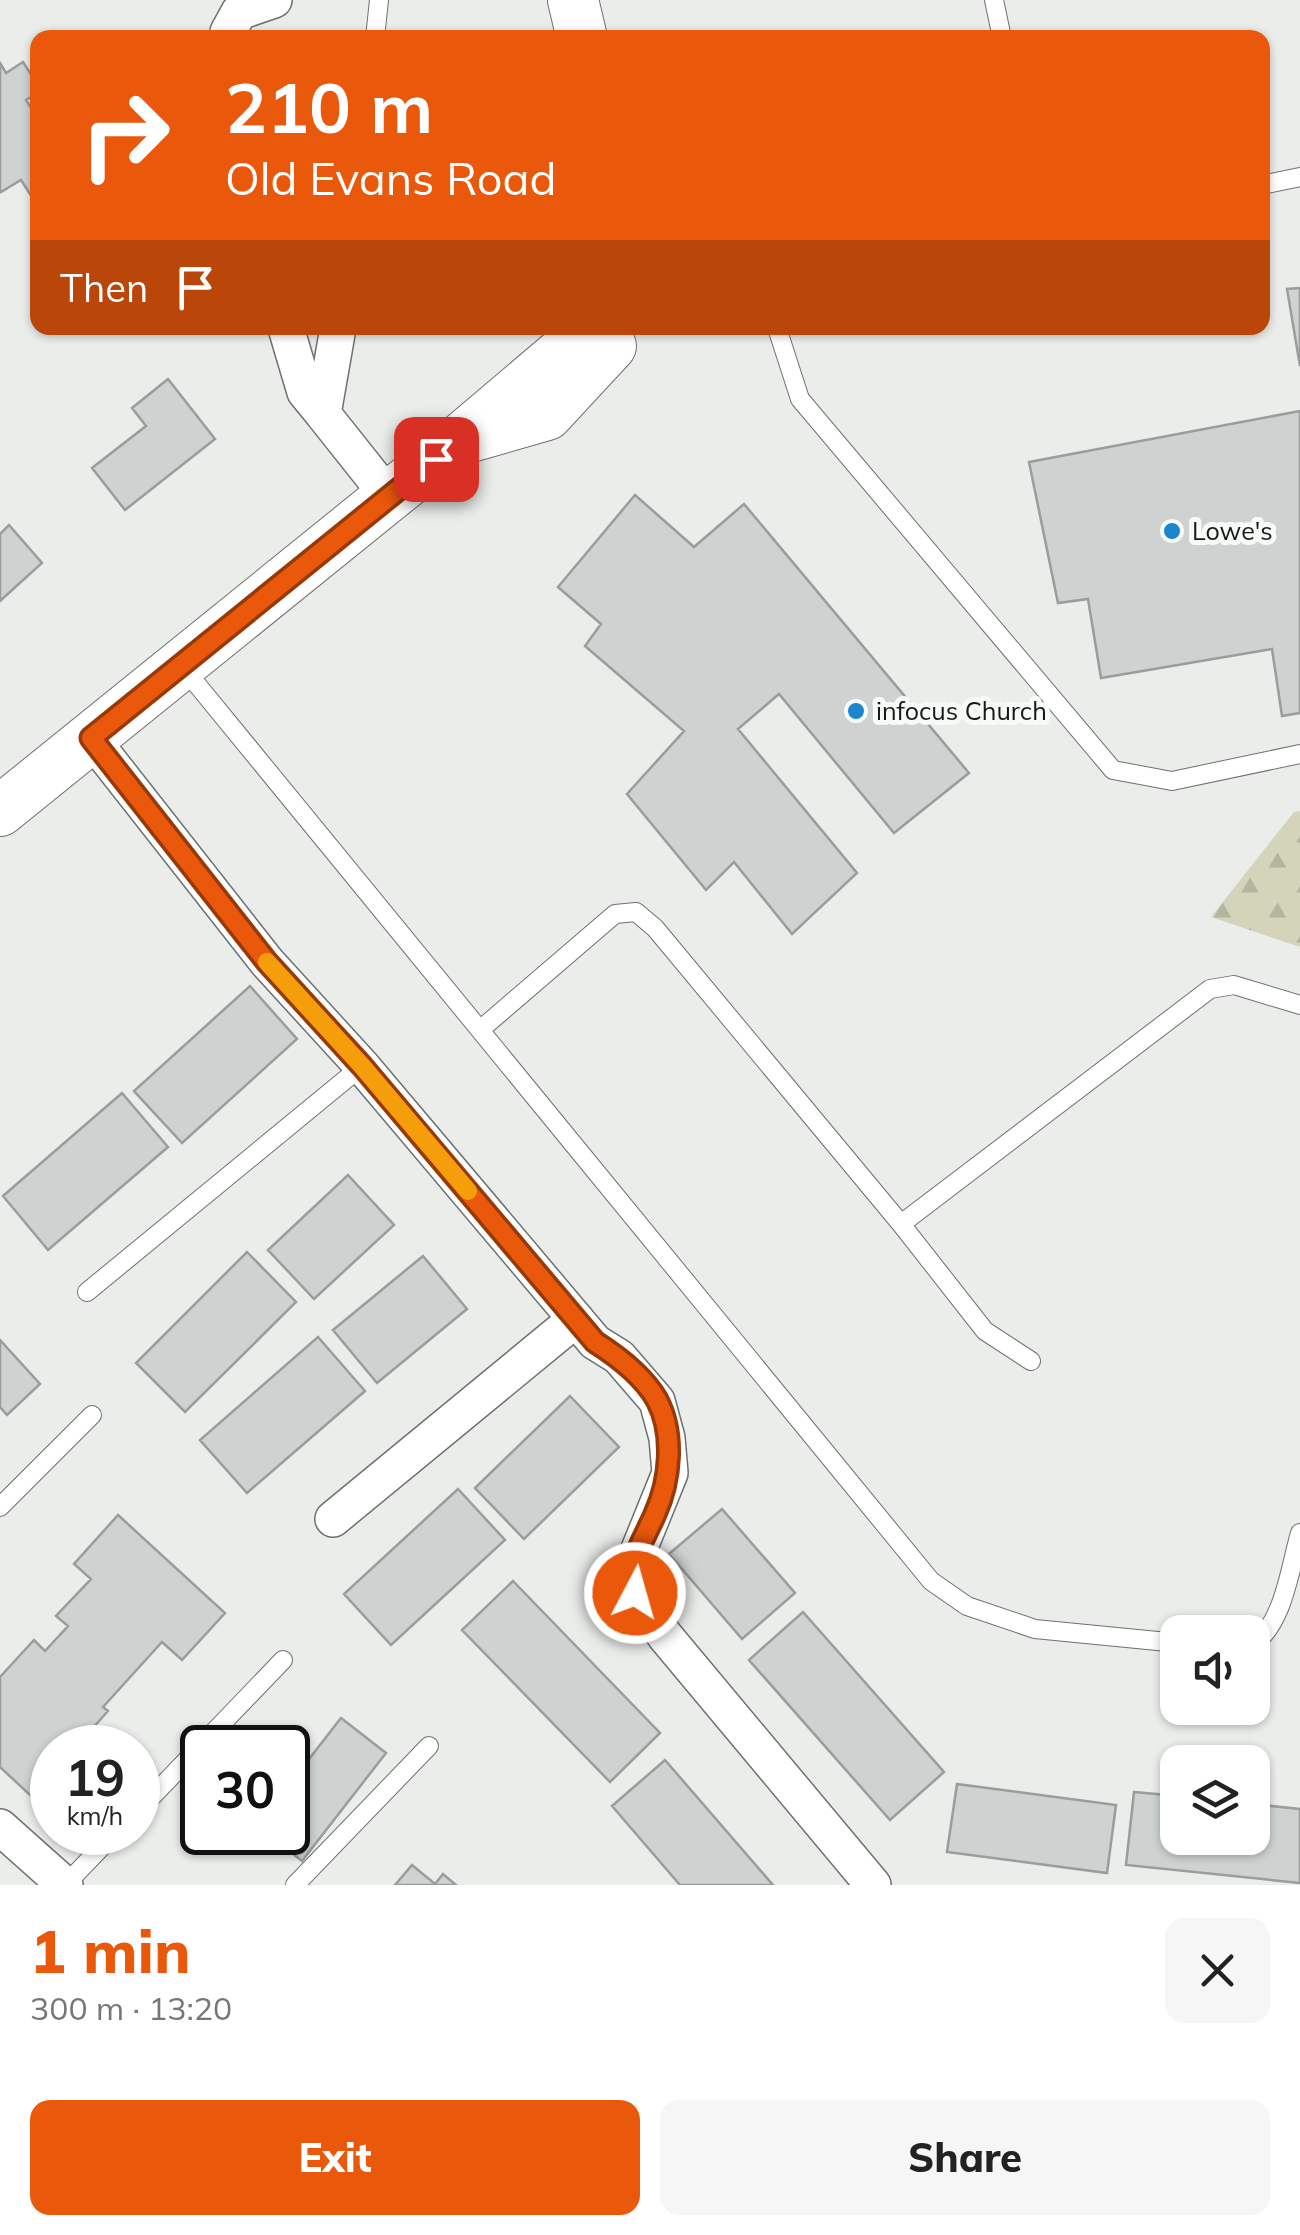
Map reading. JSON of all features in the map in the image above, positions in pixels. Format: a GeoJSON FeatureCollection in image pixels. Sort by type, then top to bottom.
{"type":"FeatureCollection","features":[{"type":"Feature","properties":{"kind":"street"},"geometry":{"type":"LineString","coordinates":[[227,30],[239,12],[274,0]]}},
{"type":"Feature","properties":{"kind":"street"},"geometry":{"type":"LineString","coordinates":[[573,0],[580,30]]}},
{"type":"Feature","properties":{"kind":"street"},"geometry":{"type":"LineString","coordinates":[[288,335],[306,392],[389,497]]}},
{"type":"Feature","properties":{"kind":"street"},"geometry":{"type":"LineString","coordinates":[[323,414],[337,335]]}},
{"type":"Feature","properties":{"kind":"street"},"geometry":{"type":"LineString","coordinates":[[0,812],[460,440],[583,335]]}},
{"type":"Feature","properties":{"kind":"street"},"geometry":{"type":"LineString","coordinates":[[460,440],[547,415],[620,335]]}},
{"type":"Feature","properties":{"kind":"street"},"geometry":{"type":"LineString","coordinates":[[91,738],[267,962],[362,1066],[595,1342],[619,1357],[657,1400],[667,1438],[670,1473],[629,1574],[635,1593],[665,1636],[873,1885]]}},
{"type":"Feature","properties":{"kind":"street"},"geometry":{"type":"LineString","coordinates":[[333,1519],[576,1319]]}},
{"type":"Feature","properties":{"kind":"street"},"geometry":{"type":"LineString","coordinates":[[0,1827],[65,1885]]}},
{"type":"Feature","properties":{"kind":"lane"},"geometry":{"type":"LineString","coordinates":[[376,30],[379,0]]}},
{"type":"Feature","properties":{"kind":"lane"},"geometry":{"type":"LineString","coordinates":[[994,0],[1000,30]]}},
{"type":"Feature","properties":{"kind":"lane"},"geometry":{"type":"LineString","coordinates":[[1270,183],[1300,177]]}},
{"type":"Feature","properties":{"kind":"lane"},"geometry":{"type":"LineString","coordinates":[[778,335],[800,400],[1113,770],[1172,781],[1300,754]]}},
{"type":"Feature","properties":{"kind":"lane"},"geometry":{"type":"LineString","coordinates":[[181,665],[931,1580],[968,1606],[1035,1629],[1160,1641]]}},
{"type":"Feature","properties":{"kind":"lane"},"geometry":{"type":"LineString","coordinates":[[480,1030],[615,914],[636,912],[655,928],[985,1331],[1031,1361]]}},
{"type":"Feature","properties":{"kind":"lane"},"geometry":{"type":"LineString","coordinates":[[901,1224],[1210,989],[1234,984],[1300,1005]]}},
{"type":"Feature","properties":{"kind":"lane"},"geometry":{"type":"LineString","coordinates":[[87,1292],[362,1066]]}},
{"type":"Feature","properties":{"kind":"lane"},"geometry":{"type":"LineString","coordinates":[[0,1508],[92,1415]]}},
{"type":"Feature","properties":{"kind":"lane"},"geometry":{"type":"LineString","coordinates":[[1270,1626],[1300,1533]]}},
{"type":"Feature","properties":{"kind":"lane"},"geometry":{"type":"LineString","coordinates":[[160,1788],[284,1660]]}},
{"type":"Feature","properties":{"kind":"lane"},"geometry":{"type":"LineString","coordinates":[[295,1885],[429,1746]]}},
{"type":"Feature","properties":{"kind":"lane"},"geometry":{"type":"LineString","coordinates":[[65,1885],[94,1855]]}},
{"type":"Feature","properties":{"kind":"green space"},"geometry":{"type":"Polygon","coordinates":[[[1300,811],[1300,947],[1211,917],[1294,812],[1300,811]]]}},
{"type":"Feature","properties":{"kind":"building"},"geometry":{"type":"Polygon","coordinates":[[[23,62],[30,73],[30,98],[26,100],[30,106],[30,194],[21,180],[0,190],[0,63],[6,73],[23,62]]]}},
{"type":"Feature","properties":{"kind":"building"},"geometry":{"type":"Polygon","coordinates":[[[1300,288],[1300,366],[1287,289],[1300,288]]]}},
{"type":"Feature","properties":{"kind":"building"},"geometry":{"type":"Polygon","coordinates":[[[168,379],[215,439],[125,510],[92,468],[146,426],[132,408],[168,379]]]}},
{"type":"Feature","properties":{"kind":"building","name":"Lowe's"},"geometry":{"type":"Polygon","coordinates":[[[1300,411],[1300,713],[1282,716],[1272,649],[1101,678],[1088,599],[1058,603],[1029,462],[1300,411]]]}},
{"type":"Feature","properties":{"kind":"building","name":"infocus Church"},"geometry":{"type":"Polygon","coordinates":[[[635,495],[694,547],[744,504],[969,773],[894,833],[779,694],[738,729],[857,873],[792,934],[734,862],[706,890],[627,794],[684,731],[585,646],[601,624],[558,587],[635,495]]]}},
{"type":"Feature","properties":{"kind":"building"},"geometry":{"type":"Polygon","coordinates":[[[9,525],[42,563],[0,601],[0,534],[9,525]]]}},
{"type":"Feature","properties":{"kind":"building"},"geometry":{"type":"Polygon","coordinates":[[[250,986],[297,1039],[182,1143],[134,1091],[250,986]]]}},
{"type":"Feature","properties":{"kind":"building"},"geometry":{"type":"Polygon","coordinates":[[[122,1093],[168,1147],[48,1250],[3,1196],[122,1093]]]}},
{"type":"Feature","properties":{"kind":"building"},"geometry":{"type":"Polygon","coordinates":[[[348,1175],[394,1225],[314,1299],[268,1250],[348,1175]]]}},
{"type":"Feature","properties":{"kind":"building"},"geometry":{"type":"Polygon","coordinates":[[[247,1252],[296,1302],[185,1412],[136,1363],[247,1252]]]}},
{"type":"Feature","properties":{"kind":"building"},"geometry":{"type":"Polygon","coordinates":[[[423,1256],[467,1309],[377,1383],[333,1330],[423,1256]]]}},
{"type":"Feature","properties":{"kind":"building"},"geometry":{"type":"Polygon","coordinates":[[[318,1337],[365,1391],[247,1493],[200,1440],[318,1337]]]}},
{"type":"Feature","properties":{"kind":"building"},"geometry":{"type":"Polygon","coordinates":[[[0,1340],[40,1384],[7,1415],[0,1407],[0,1340]]]}},
{"type":"Feature","properties":{"kind":"building"},"geometry":{"type":"Polygon","coordinates":[[[570,1396],[619,1447],[524,1539],[475,1488],[570,1396]]]}},
{"type":"Feature","properties":{"kind":"building"},"geometry":{"type":"Polygon","coordinates":[[[458,1489],[505,1540],[391,1645],[344,1594],[458,1489]]]}},
{"type":"Feature","properties":{"kind":"building"},"geometry":{"type":"Polygon","coordinates":[[[722,1509],[795,1593],[742,1639],[669,1554],[722,1509]]]}},
{"type":"Feature","properties":{"kind":"building"},"geometry":{"type":"Polygon","coordinates":[[[118,1515],[225,1613],[182,1660],[162,1642],[103,1707],[108,1711],[96,1725],[30,1725],[30,1795],[0,1767],[0,1677],[34,1640],[45,1651],[68,1626],[56,1616],[91,1579],[74,1564],[118,1515]]]}},
{"type":"Feature","properties":{"kind":"building"},"geometry":{"type":"Polygon","coordinates":[[[513,1581],[660,1733],[610,1782],[462,1630],[513,1581]]]}},
{"type":"Feature","properties":{"kind":"building"},"geometry":{"type":"Polygon","coordinates":[[[803,1612],[944,1772],[890,1820],[749,1660],[803,1612]]]}},
{"type":"Feature","properties":{"kind":"building"},"geometry":{"type":"Polygon","coordinates":[[[341,1718],[386,1753],[310,1851],[310,1758],[341,1718]]]}},
{"type":"Feature","properties":{"kind":"building"},"geometry":{"type":"Polygon","coordinates":[[[665,1760],[773,1885],[680,1885],[612,1806],[665,1760]]]}},
{"type":"Feature","properties":{"kind":"building"},"geometry":{"type":"Polygon","coordinates":[[[957,1784],[1116,1805],[1107,1873],[947,1852],[957,1784]]]}},
{"type":"Feature","properties":{"kind":"building"},"geometry":{"type":"Polygon","coordinates":[[[1134,1792],[1160,1794],[1160,1855],[1270,1855],[1270,1806],[1300,1809],[1300,1883],[1126,1865],[1134,1792]]]}},
{"type":"Feature","properties":{"kind":"building"},"geometry":{"type":"Polygon","coordinates":[[[412,1865],[435,1884],[443,1874],[456,1885],[395,1885],[412,1865]]]}},
{"type":"Feature","properties":{"kind":"slow traffic"},"geometry":{"type":"LineString","coordinates":[[267,962],[468,1191]]}},
{"type":"Feature","properties":{"kind":"place","name":"Lowe's"},"geometry":{"type":"Point","coordinates":[1172,531]}},
{"type":"Feature","properties":{"kind":"place","name":"infocus Church"},"geometry":{"type":"Point","coordinates":[856,711]}},
{"type":"Feature","properties":{"kind":"route"},"geometry":{"type":"LineString","coordinates":[[436,459],[91,738],[267,962],[362,1066],[595,1342],[619,1357],[657,1400],[667,1438],[670,1473],[629,1574],[635,1593]]}}]}
